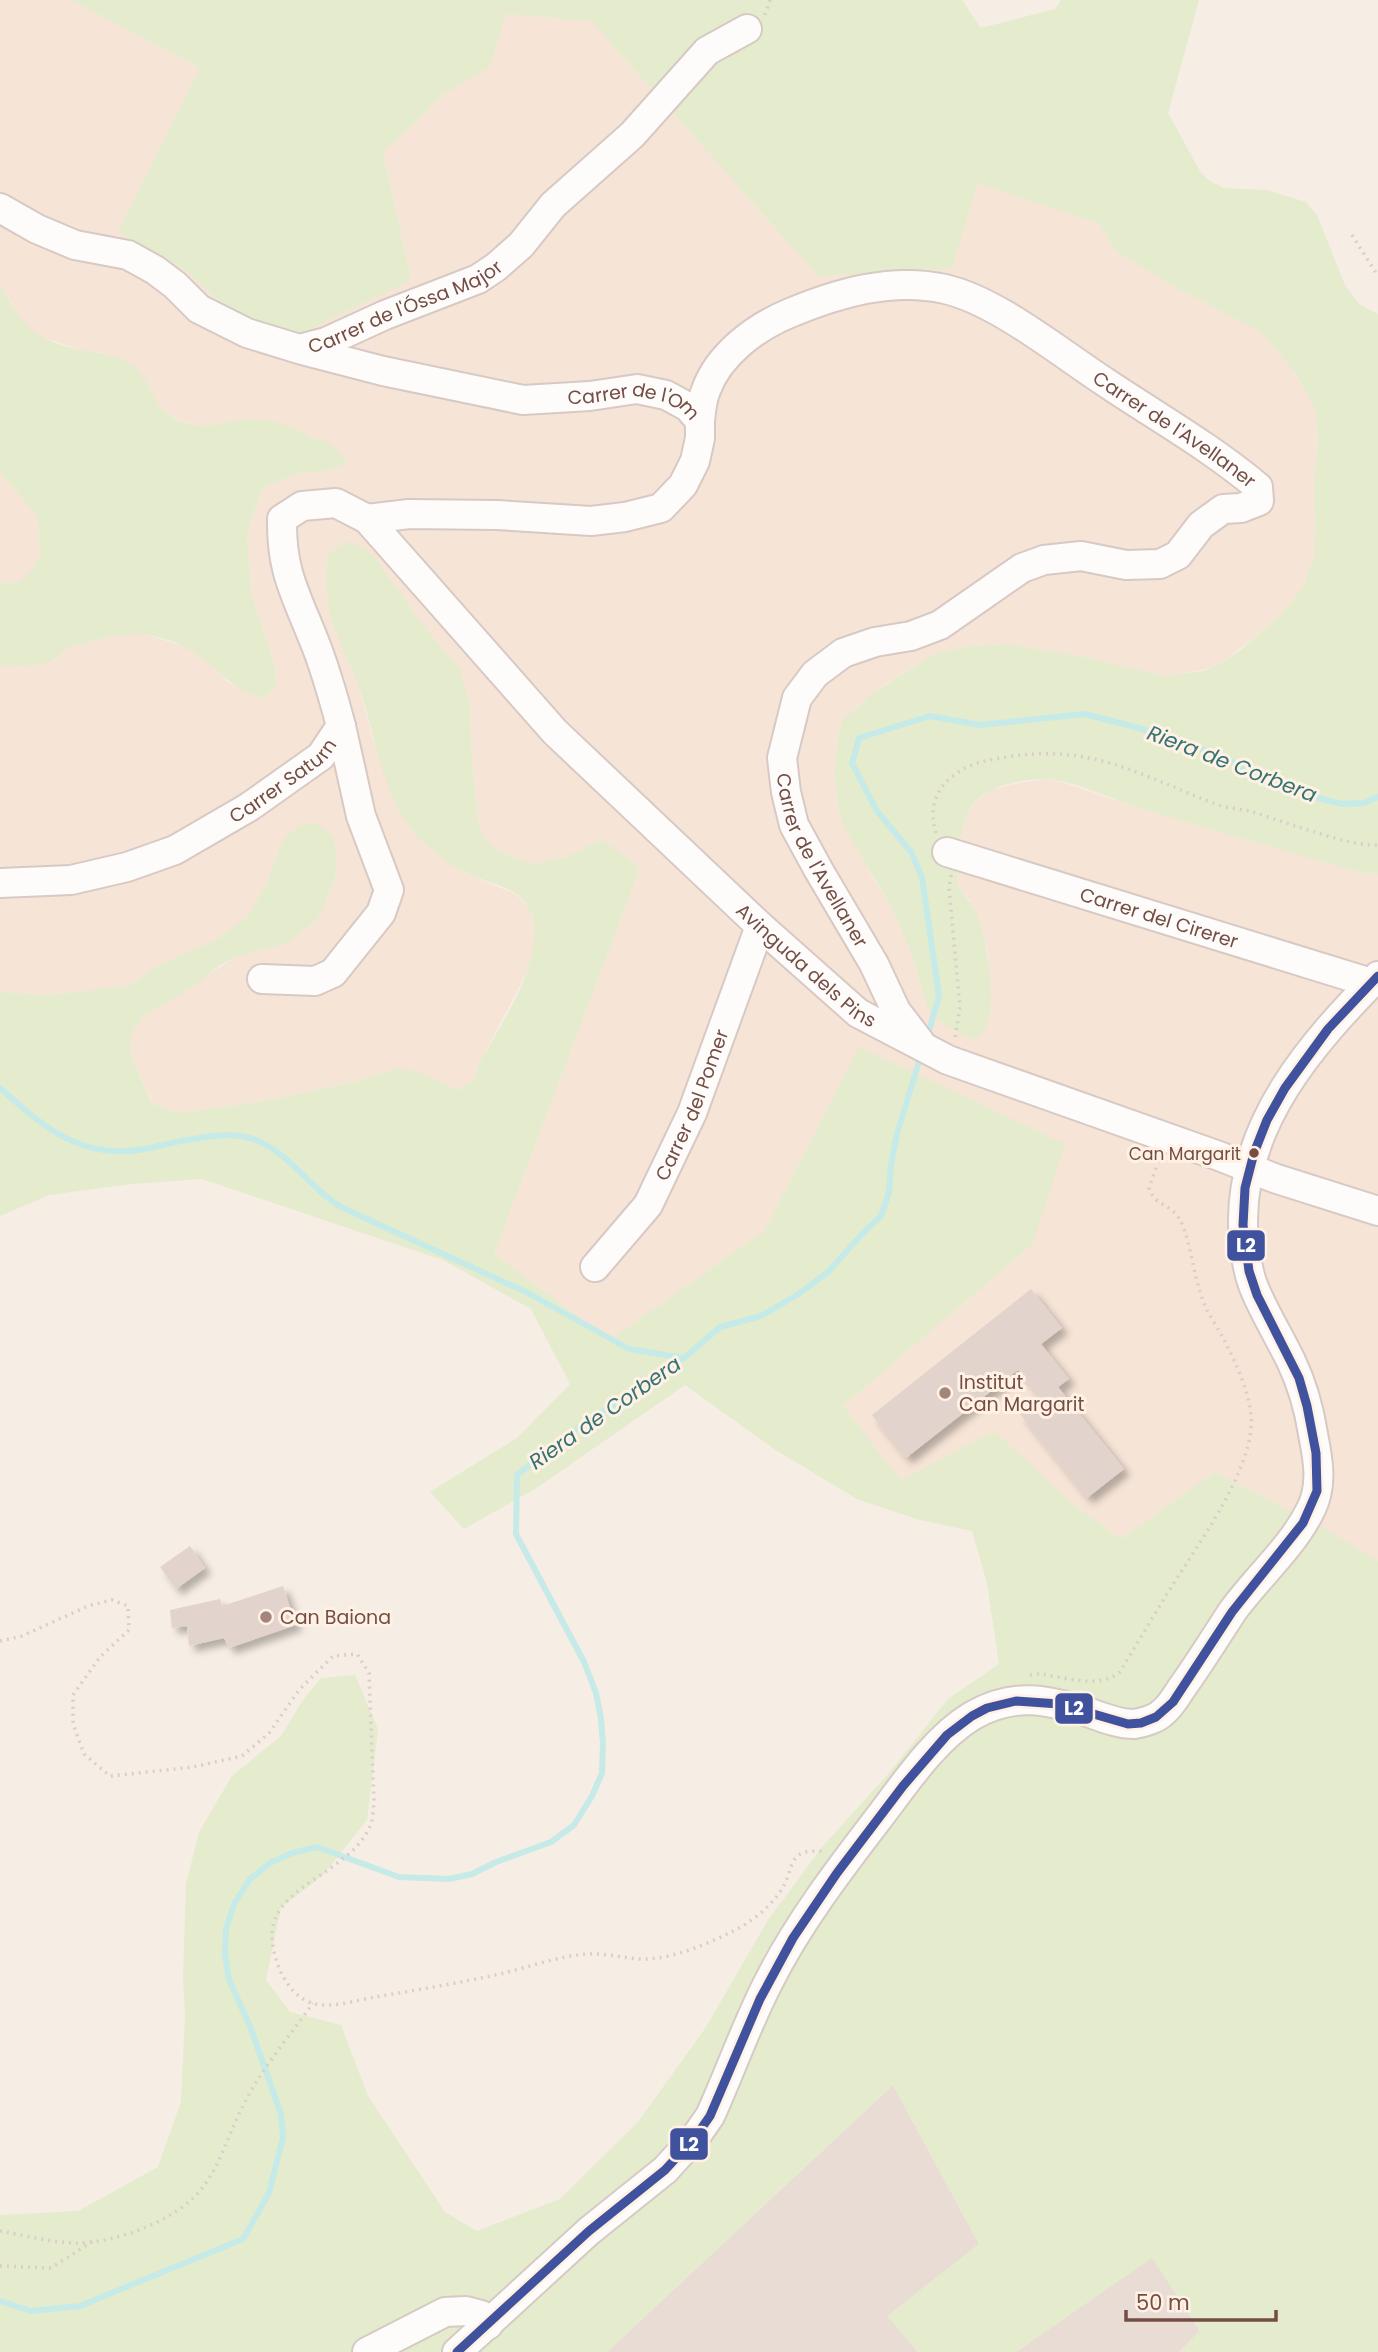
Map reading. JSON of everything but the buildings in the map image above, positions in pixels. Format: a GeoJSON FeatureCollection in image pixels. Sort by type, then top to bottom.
{"type":"FeatureCollection","features":[{"type":"Feature","properties":{"kind":"street","name":"Carrer de l'Óssa Major"},"geometry":{"type":"LineString","coordinates":[[0,208],[37,229],[75,244],[128,255],[175,285],[199,309],[247,334],[299,349],[326,342],[385,315],[478,279],[496,267],[521,245],[553,205],[632,135],[707,51],[747,29]]}},
{"type":"Feature","properties":{"kind":"street","name":"Carrer de l'Avellaner"},"geometry":{"type":"LineString","coordinates":[[700,421],[705,390],[720,364],[748,337],[779,317],[825,298],[871,288],[907,284],[945,289],[972,299],[1028,329],[1106,383],[1176,426],[1258,487],[1258,501],[1241,508],[1223,509],[1201,525],[1178,555],[1160,564],[1126,565],[1081,556],[1044,560],[1022,568],[940,625],[911,636],[875,642],[843,653],[814,674],[797,698],[782,758],[794,825],[874,964],[896,1011],[938,1056]]}},
{"type":"Feature","properties":{"kind":"street","name":"Carrer de l'Om"},"geometry":{"type":"LineString","coordinates":[[299,349],[523,400],[590,396],[637,389],[666,395],[688,407],[700,421],[700,438],[695,461],[683,485],[661,508],[625,517],[591,521],[497,515],[422,514],[367,519]]}},
{"type":"Feature","properties":{"kind":"street","name":"Carrer Saturn"},"geometry":{"type":"LineString","coordinates":[[0,883],[71,880],[127,867],[175,850],[249,807],[321,756],[341,726],[314,639],[288,580],[281,543],[282,519],[302,506],[336,503],[367,519]]}},
{"type":"Feature","properties":{"kind":"street","name":"Avinguda dels Pins"},"geometry":{"type":"LineString","coordinates":[[367,519],[555,732],[760,926],[858,1013],[938,1056],[1166,1139],[1378,1210]]}},
{"type":"Feature","properties":{"kind":"street"},"geometry":{"type":"LineString","coordinates":[[262,979],[315,981],[333,973],[381,913],[389,890],[361,816],[341,726]]}},
{"type":"Feature","properties":{"kind":"street","name":"Carrer del Cirerer"},"geometry":{"type":"LineString","coordinates":[[947,852],[1375,979]]}},
{"type":"Feature","properties":{"kind":"street","name":"Carrer del Pomer"},"geometry":{"type":"LineString","coordinates":[[595,1267],[648,1205],[676,1148],[692,1113],[760,926]]}},
{"type":"Feature","properties":{"kind":"street"},"geometry":{"type":"LineString","coordinates":[[457,2352],[589,2231],[665,2170],[696,2136],[710,2116],[769,1979],[805,1920],[916,1768],[943,1739],[967,1719],[993,1705],[1011,1701],[1038,1699],[1116,1722],[1138,1724],[1161,1715],[1233,1612],[1293,1538],[1312,1507],[1319,1474],[1307,1401],[1292,1363],[1253,1286],[1246,1264],[1243,1210],[1248,1167],[1262,1128],[1294,1074],[1319,1040],[1375,979]]}},
{"type":"Feature","properties":{"kind":"street"},"geometry":{"type":"LineString","coordinates":[[367,2352],[445,2312],[467,2311],[481,2315],[488,2325]]}},
{"type":"Feature","properties":{"kind":"path"},"geometry":{"type":"LineString","coordinates":[[1352,235],[1378,276]]}},
{"type":"Feature","properties":{"kind":"path"},"geometry":{"type":"LineString","coordinates":[[938,1056],[960,1007],[948,888],[952,870],[947,852],[933,824],[933,803],[948,780],[964,767],[1022,754],[1059,753],[1090,757],[1120,765],[1220,806],[1251,812],[1327,836],[1378,845]]}},
{"type":"Feature","properties":{"kind":"path"},"geometry":{"type":"LineString","coordinates":[[1029,1675],[1099,1682],[1111,1679],[1119,1673],[1223,1503],[1238,1473],[1248,1443],[1251,1416],[1245,1391],[1237,1366],[1207,1311],[1196,1283],[1178,1214],[1158,1202],[1149,1188],[1166,1139]]}},
{"type":"Feature","properties":{"kind":"path"},"geometry":{"type":"LineString","coordinates":[[0,1641],[22,1636],[88,1606],[112,1600],[128,1606],[129,1630],[100,1657],[73,1695],[73,1724],[84,1754],[110,1776],[193,1767],[242,1756],[269,1733],[299,1690],[333,1656],[356,1654],[369,1673],[374,1803],[372,1823],[351,1854],[287,1899],[275,1916],[272,1934],[275,1958],[286,1982],[298,1995],[313,2003],[344,2003],[445,1986],[588,1954],[639,1959],[672,1954],[733,1932],[752,1919],[773,1900],[785,1884],[799,1855],[811,1851],[825,1851],[845,1862]]}},
{"type":"Feature","properties":{"kind":"path"},"geometry":{"type":"LineString","coordinates":[[0,2231],[76,2243],[153,2225],[190,2202],[203,2188],[222,2156],[241,2109],[313,2003]]}},
{"type":"Feature","properties":{"kind":"path"},"geometry":{"type":"LineString","coordinates":[[0,2266],[51,2268],[95,2240]]}},
{"type":"Feature","properties":{"kind":"shaded area"},"geometry":{"type":"Polygon","coordinates":[[[0,0],[71,0],[200,68],[118,232],[185,270],[232,313],[411,280],[383,153],[441,96],[489,67],[506,14],[591,21],[818,276],[977,184],[1099,223],[1113,248],[1180,290],[1261,332],[1287,360],[1315,407],[1318,441],[1314,479],[1315,553],[1304,585],[1281,615],[1221,663],[1204,670],[1164,676],[1085,657],[1009,644],[971,646],[934,654],[885,684],[856,707],[838,736],[834,771],[838,807],[872,877],[891,907],[912,955],[927,1006],[989,1013],[988,954],[970,900],[957,885],[961,832],[967,815],[976,801],[992,790],[1044,779],[1061,782],[1337,866],[1370,874],[1378,873],[1378,1561],[1323,1528],[1215,1472],[1121,1539],[1074,1505],[994,1432],[901,1480],[843,1406],[1033,1244],[859,1047],[764,1231],[610,1340],[494,1254],[640,868],[602,839],[567,857],[533,864],[498,851],[484,838],[478,819],[472,762],[470,704],[460,669],[422,624],[377,560],[330,610],[358,684],[373,740],[401,812],[421,840],[451,864],[465,873],[515,894],[529,906],[533,924],[535,942],[532,962],[479,1064],[474,1080],[458,1090],[397,1068],[359,1081],[264,1101],[186,1112],[168,1110],[152,1102],[130,1052],[132,1031],[142,1017],[236,957],[287,943],[317,920],[337,871],[278,852],[267,883],[248,916],[215,940],[155,967],[129,986],[50,995],[0,992],[0,666],[54,660],[66,648],[136,632],[184,646],[201,657],[230,684],[264,698],[276,686],[275,667],[252,596],[247,539],[250,522],[263,488],[295,474],[332,470],[329,443],[293,428],[256,419],[201,426],[181,421],[164,412],[145,381],[99,352],[82,350],[41,337],[26,326],[0,285],[0,0]]]}},
{"type":"Feature","properties":{"kind":"shaded area"},"geometry":{"type":"Polygon","coordinates":[[[0,472],[37,516],[41,555],[32,571],[19,582],[0,584],[0,472]]]}},
{"type":"Feature","properties":{"kind":"shaded area"},"geometry":{"type":"Polygon","coordinates":[[[893,2085],[979,2244],[888,2316],[918,2352],[607,2352],[893,2085]]]}},
{"type":"Feature","properties":{"kind":"shaded area"},"geometry":{"type":"Polygon","coordinates":[[[1152,2257],[1200,2331],[1179,2352],[1016,2352],[1152,2257]]]}},
{"type":"Feature","properties":{"kind":"green space"},"geometry":{"type":"Polygon","coordinates":[[[71,0],[962,0],[981,28],[1055,9],[1061,0],[1199,0],[1168,113],[1200,171],[1208,180],[1224,188],[1267,190],[1306,202],[1317,215],[1345,285],[1359,304],[1378,314],[1378,873],[1370,874],[1337,866],[1212,830],[1057,780],[1037,779],[998,787],[981,796],[969,811],[962,831],[959,853],[957,885],[978,917],[990,974],[991,1007],[988,1020],[983,1031],[971,1040],[937,1020],[927,1006],[912,955],[891,907],[843,825],[834,771],[843,720],[871,694],[934,654],[971,646],[1009,644],[1085,657],[1164,676],[1204,671],[1238,652],[1281,615],[1304,585],[1315,553],[1314,479],[1318,441],[1315,408],[1296,374],[1261,332],[1180,290],[1129,259],[1113,248],[1099,223],[977,184],[952,269],[818,276],[591,21],[506,14],[490,67],[441,96],[383,153],[411,280],[300,334],[232,313],[185,270],[118,232],[200,68],[71,0]]]}},
{"type":"Feature","properties":{"kind":"green space"},"geometry":{"type":"Polygon","coordinates":[[[0,285],[24,321],[43,337],[68,347],[117,358],[135,367],[158,404],[172,417],[202,425],[247,419],[275,422],[327,442],[347,461],[332,470],[295,474],[263,488],[250,522],[247,539],[252,596],[275,667],[276,686],[264,698],[250,694],[227,680],[183,646],[147,635],[117,635],[85,643],[67,649],[47,663],[0,666],[0,584],[19,582],[32,570],[41,555],[37,516],[0,472],[0,285]]]}},
{"type":"Feature","properties":{"kind":"green space"},"geometry":{"type":"Polygon","coordinates":[[[345,542],[364,547],[377,560],[422,624],[460,669],[470,704],[472,762],[478,819],[484,838],[498,851],[533,864],[567,857],[602,839],[640,868],[494,1254],[610,1340],[764,1231],[859,1047],[1065,1144],[1033,1244],[843,1406],[901,1480],[994,1431],[1074,1505],[1121,1539],[1215,1472],[1324,1528],[1378,1561],[1378,2352],[1179,2352],[1200,2330],[1152,2258],[1016,2352],[918,2352],[887,2316],[979,2244],[893,2085],[607,2352],[0,2352],[0,2215],[78,2211],[158,2167],[181,2102],[186,1884],[199,1832],[232,1776],[281,1736],[303,1700],[321,1678],[355,1675],[378,1729],[367,1820],[323,1875],[281,1908],[266,1980],[290,2012],[341,2025],[368,2096],[445,2212],[477,2231],[560,2199],[638,2122],[706,2027],[768,1920],[823,1846],[889,1773],[948,1699],[999,1664],[987,1583],[972,1531],[920,1520],[857,1499],[774,1449],[685,1385],[538,1487],[464,1529],[430,1492],[517,1438],[570,1384],[531,1309],[443,1260],[202,1179],[131,1184],[49,1195],[0,1216],[0,992],[50,995],[129,986],[155,967],[215,940],[248,916],[267,883],[286,836],[302,824],[319,824],[334,837],[337,871],[317,920],[287,943],[236,957],[220,965],[193,987],[142,1017],[132,1032],[130,1052],[151,1102],[168,1110],[186,1112],[264,1101],[359,1081],[397,1068],[415,1071],[458,1090],[474,1080],[479,1064],[520,989],[533,947],[534,927],[529,908],[518,895],[449,863],[423,842],[398,808],[381,766],[364,701],[337,635],[329,607],[328,554],[345,542]]]}},
{"type":"Feature","properties":{"kind":"waterway","name":"Riera de Corbera"},"geometry":{"type":"LineString","coordinates":[[927,1038],[939,996],[922,877],[911,852],[877,811],[852,763],[859,738],[930,716],[980,725],[1085,714],[1169,736],[1230,761],[1271,783],[1318,798],[1342,804],[1364,803],[1378,797]]}},
{"type":"Feature","properties":{"kind":"waterway","name":"Riera de Corbera"},"geometry":{"type":"LineString","coordinates":[[0,2301],[31,2311],[80,2306],[243,2239],[269,2193],[283,2137],[281,2114],[250,2026],[229,1980],[225,1954],[226,1929],[234,1904],[250,1879],[270,1863],[292,1853],[317,1847],[399,1877],[449,1879],[472,1874],[496,1862],[551,1842],[574,1825],[602,1773],[601,1719],[596,1693],[584,1662],[516,1534],[517,1475],[572,1432],[684,1358],[720,1327],[761,1316],[797,1295],[828,1272],[881,1216],[889,1192],[897,1134],[921,1055]]}},
{"type":"Feature","properties":{"kind":"waterway"},"geometry":{"type":"LineString","coordinates":[[0,1088],[28,1113],[58,1134],[91,1148],[129,1151],[210,1136],[235,1135],[250,1138],[288,1160],[320,1191],[343,1208],[528,1293],[629,1349],[684,1358]]}},
{"type":"Feature","properties":{"kind":"transit line","name":"L2"},"geometry":{"type":"LineString","coordinates":[[457,2352],[589,2231],[665,2170],[696,2136],[710,2116],[760,1999],[793,1938],[837,1873],[903,1786],[947,1735],[987,1708],[1016,1701],[1059,1704],[1128,1724],[1141,1723],[1156,1717],[1173,1702],[1232,1612],[1303,1523],[1317,1491],[1316,1453],[1299,1378],[1257,1295],[1249,1271],[1243,1225],[1245,1188],[1254,1153],[1267,1120],[1285,1088],[1328,1029],[1378,976]]}},
{"type":"Feature","properties":{"kind":"place","name":"Can Margarit"},"geometry":{"type":"Point","coordinates":[1254,1153]}},
{"type":"Feature","properties":{"kind":"place","name":"Institut Can Margarit"},"geometry":{"type":"Point","coordinates":[945,1393]}},
{"type":"Feature","properties":{"kind":"place","name":"Can Baiona"},"geometry":{"type":"Point","coordinates":[266,1617]}}]}
